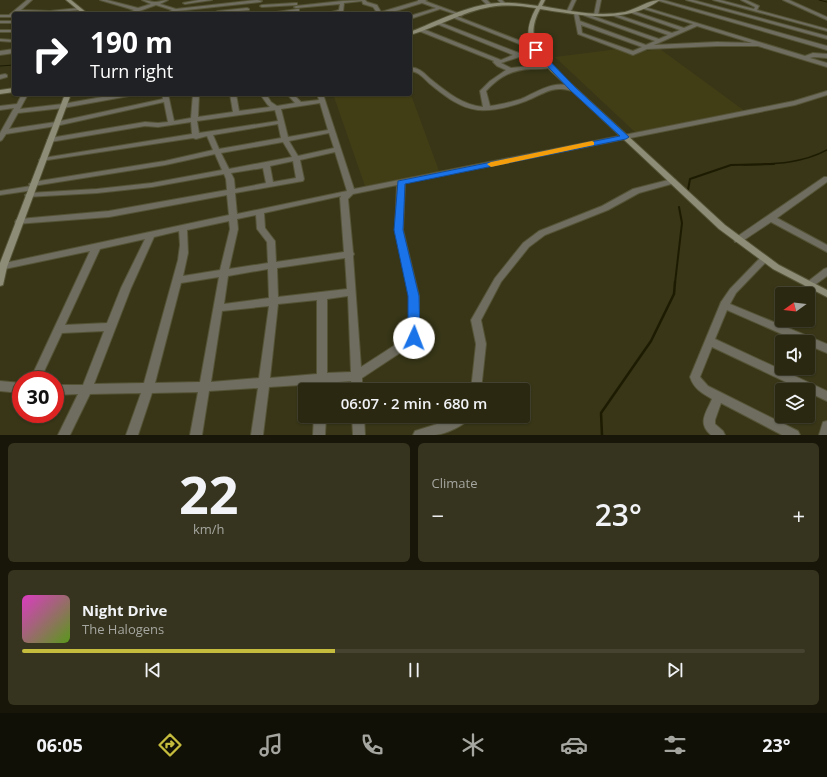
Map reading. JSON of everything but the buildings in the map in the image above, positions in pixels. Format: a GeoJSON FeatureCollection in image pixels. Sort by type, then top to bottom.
{"type":"FeatureCollection","features":[{"type":"Feature","properties":{"kind":"street"},"geometry":{"type":"LineString","coordinates":[[17,12],[30,0]]}},
{"type":"Feature","properties":{"kind":"street"},"geometry":{"type":"LineString","coordinates":[[68,0],[83,12]]}},
{"type":"Feature","properties":{"kind":"street"},"geometry":{"type":"LineString","coordinates":[[102,0],[139,10]]}},
{"type":"Feature","properties":{"kind":"street"},"geometry":{"type":"LineString","coordinates":[[113,10],[106,5],[116,0]]}},
{"type":"Feature","properties":{"kind":"street"},"geometry":{"type":"LineString","coordinates":[[144,0],[176,10],[218,11],[247,9]]}},
{"type":"Feature","properties":{"kind":"street"},"geometry":{"type":"LineString","coordinates":[[133,12],[166,0]]}},
{"type":"Feature","properties":{"kind":"street"},"geometry":{"type":"LineString","coordinates":[[185,3],[210,0]]}},
{"type":"Feature","properties":{"kind":"street"},"geometry":{"type":"LineString","coordinates":[[217,0],[218,11]]}},
{"type":"Feature","properties":{"kind":"street"},"geometry":{"type":"LineString","coordinates":[[218,11],[260,0],[264,12]]}},
{"type":"Feature","properties":{"kind":"street"},"geometry":{"type":"LineString","coordinates":[[272,12],[296,6],[300,0]]}},
{"type":"Feature","properties":{"kind":"street"},"geometry":{"type":"LineString","coordinates":[[262,6],[296,6],[363,0],[365,4],[375,6],[380,12]]}},
{"type":"Feature","properties":{"kind":"street"},"geometry":{"type":"LineString","coordinates":[[484,0],[490,5]]}},
{"type":"Feature","properties":{"kind":"street"},"geometry":{"type":"LineString","coordinates":[[543,0],[531,27],[530,37],[534,48],[572,89],[626,137],[706,214],[738,240],[764,259],[827,294]]}},
{"type":"Feature","properties":{"kind":"street"},"geometry":{"type":"LineString","coordinates":[[568,12],[574,0]]}},
{"type":"Feature","properties":{"kind":"street"},"geometry":{"type":"LineString","coordinates":[[596,15],[598,0]]}},
{"type":"Feature","properties":{"kind":"street"},"geometry":{"type":"LineString","coordinates":[[412,33],[458,16],[502,2],[582,14],[613,15],[631,12],[658,0],[827,48]]}},
{"type":"Feature","properties":{"kind":"street"},"geometry":{"type":"LineString","coordinates":[[688,0],[826,37]]}},
{"type":"Feature","properties":{"kind":"street"},"geometry":{"type":"LineString","coordinates":[[716,0],[827,30]]}},
{"type":"Feature","properties":{"kind":"street"},"geometry":{"type":"LineString","coordinates":[[743,0],[757,7],[754,10]]}},
{"type":"Feature","properties":{"kind":"street"},"geometry":{"type":"LineString","coordinates":[[785,0],[825,17]]}},
{"type":"Feature","properties":{"kind":"street"},"geometry":{"type":"LineString","coordinates":[[387,12],[422,1],[534,48]]}},
{"type":"Feature","properties":{"kind":"street"},"geometry":{"type":"LineString","coordinates":[[336,12],[341,11],[342,2]]}},
{"type":"Feature","properties":{"kind":"street"},"geometry":{"type":"LineString","coordinates":[[705,13],[725,2]]}},
{"type":"Feature","properties":{"kind":"street"},"geometry":{"type":"LineString","coordinates":[[322,3],[325,12]]}},
{"type":"Feature","properties":{"kind":"street"},"geometry":{"type":"LineString","coordinates":[[643,7],[827,65]]}},
{"type":"Feature","properties":{"kind":"street"},"geometry":{"type":"LineString","coordinates":[[412,17],[440,8]]}},
{"type":"Feature","properties":{"kind":"street"},"geometry":{"type":"LineString","coordinates":[[56,12],[79,9]]}},
{"type":"Feature","properties":{"kind":"street"},"geometry":{"type":"LineString","coordinates":[[172,12],[176,10]]}},
{"type":"Feature","properties":{"kind":"street"},"geometry":{"type":"LineString","coordinates":[[631,12],[685,30]]}},
{"type":"Feature","properties":{"kind":"street"},"geometry":{"type":"LineString","coordinates":[[576,13],[580,34],[633,53],[697,24]]}},
{"type":"Feature","properties":{"kind":"street"},"geometry":{"type":"LineString","coordinates":[[744,24],[763,13]]}},
{"type":"Feature","properties":{"kind":"street"},"geometry":{"type":"LineString","coordinates":[[582,14],[660,41]]}},
{"type":"Feature","properties":{"kind":"street"},"geometry":{"type":"LineString","coordinates":[[0,16],[12,15]]}},
{"type":"Feature","properties":{"kind":"street"},"geometry":{"type":"LineString","coordinates":[[613,15],[672,35]]}},
{"type":"Feature","properties":{"kind":"street"},"geometry":{"type":"LineString","coordinates":[[0,22],[12,22]]}},
{"type":"Feature","properties":{"kind":"street"},"geometry":{"type":"LineString","coordinates":[[578,22],[647,47],[717,44],[750,46],[758,44]]}},
{"type":"Feature","properties":{"kind":"street"},"geometry":{"type":"LineString","coordinates":[[439,24],[518,55],[539,54]]}},
{"type":"Feature","properties":{"kind":"street"},"geometry":{"type":"LineString","coordinates":[[421,30],[496,61],[504,62],[518,55]]}},
{"type":"Feature","properties":{"kind":"street"},"geometry":{"type":"LineString","coordinates":[[0,31],[12,31]]}},
{"type":"Feature","properties":{"kind":"street"},"geometry":{"type":"LineString","coordinates":[[806,42],[815,35]]}},
{"type":"Feature","properties":{"kind":"street"},"geometry":{"type":"LineString","coordinates":[[502,49],[530,37]]}},
{"type":"Feature","properties":{"kind":"street"},"geometry":{"type":"LineString","coordinates":[[0,40],[12,41]]}},
{"type":"Feature","properties":{"kind":"street"},"geometry":{"type":"LineString","coordinates":[[0,45],[7,41]]}},
{"type":"Feature","properties":{"kind":"street"},"geometry":{"type":"LineString","coordinates":[[0,53],[12,51]]}},
{"type":"Feature","properties":{"kind":"street"},"geometry":{"type":"LineString","coordinates":[[805,58],[813,55],[827,56]]}},
{"type":"Feature","properties":{"kind":"street"},"geometry":{"type":"LineString","coordinates":[[496,61],[499,65],[511,70]]}},
{"type":"Feature","properties":{"kind":"street"},"geometry":{"type":"LineString","coordinates":[[487,108],[483,91],[486,86],[493,83],[507,71],[517,68],[538,69],[550,66]]}},
{"type":"Feature","properties":{"kind":"street"},"geometry":{"type":"LineString","coordinates":[[412,70],[424,73],[431,82],[468,107],[487,108],[511,104],[539,93],[549,87],[565,86],[572,89]]}},
{"type":"Feature","properties":{"kind":"street"},"geometry":{"type":"LineString","coordinates":[[0,92],[12,90]]}},
{"type":"Feature","properties":{"kind":"street"},"geometry":{"type":"LineString","coordinates":[[1,267],[260,213],[351,192],[795,103],[827,93]]}},
{"type":"Feature","properties":{"kind":"street"},"geometry":{"type":"LineString","coordinates":[[0,139],[25,96]]}},
{"type":"Feature","properties":{"kind":"street"},"geometry":{"type":"LineString","coordinates":[[0,284],[1,267],[67,96]]}},
{"type":"Feature","properties":{"kind":"street"},"geometry":{"type":"LineString","coordinates":[[15,111],[63,106],[118,96]]}},
{"type":"Feature","properties":{"kind":"street"},"geometry":{"type":"LineString","coordinates":[[196,96],[194,120],[196,136]]}},
{"type":"Feature","properties":{"kind":"street"},"geometry":{"type":"LineString","coordinates":[[233,96],[236,114]]}},
{"type":"Feature","properties":{"kind":"street"},"geometry":{"type":"LineString","coordinates":[[19,222],[110,214],[300,179],[296,159],[285,139],[278,109],[269,103],[264,96]]}},
{"type":"Feature","properties":{"kind":"street"},"geometry":{"type":"LineString","coordinates":[[292,96],[300,104]]}},
{"type":"Feature","properties":{"kind":"street"},"geometry":{"type":"LineString","coordinates":[[4,132],[56,124],[165,97],[171,123]]}},
{"type":"Feature","properties":{"kind":"street"},"geometry":{"type":"LineString","coordinates":[[50,140],[145,124],[171,123],[276,108],[300,104],[321,98],[351,192]]}},
{"type":"Feature","properties":{"kind":"street"},"geometry":{"type":"LineString","coordinates":[[0,108],[19,105]]}},
{"type":"Feature","properties":{"kind":"street"},"geometry":{"type":"LineString","coordinates":[[0,122],[10,121]]}},
{"type":"Feature","properties":{"kind":"street"},"geometry":{"type":"LineString","coordinates":[[43,160],[281,122]]}},
{"type":"Feature","properties":{"kind":"street"},"geometry":{"type":"LineString","coordinates":[[0,193],[31,189],[165,163],[218,151],[332,131]]}},
{"type":"Feature","properties":{"kind":"street"},"geometry":{"type":"LineString","coordinates":[[196,435],[224,273],[234,229],[232,192],[228,171],[209,134]]}},
{"type":"Feature","properties":{"kind":"street"},"geometry":{"type":"LineString","coordinates":[[31,189],[125,188],[266,165],[296,159],[328,149],[338,148]]}},
{"type":"Feature","properties":{"kind":"street"},"geometry":{"type":"LineString","coordinates":[[266,165],[270,185]]}},
{"type":"Feature","properties":{"kind":"street"},"geometry":{"type":"LineString","coordinates":[[738,240],[827,179]]}},
{"type":"Feature","properties":{"kind":"street"},"geometry":{"type":"LineString","coordinates":[[477,383],[481,339],[475,327],[476,320],[498,280],[526,246],[542,233],[606,208],[629,194],[672,181]]}},
{"type":"Feature","properties":{"kind":"street"},"geometry":{"type":"LineString","coordinates":[[330,383],[356,376],[414,338],[414,296],[399,230],[401,183]]}},
{"type":"Feature","properties":{"kind":"street"},"geometry":{"type":"LineString","coordinates":[[351,192],[344,198],[350,254],[356,383]]}},
{"type":"Feature","properties":{"kind":"street"},"geometry":{"type":"LineString","coordinates":[[257,435],[274,302],[271,266],[271,241],[262,229],[260,213]]}},
{"type":"Feature","properties":{"kind":"street"},"geometry":{"type":"LineString","coordinates":[[771,218],[825,245]]}},
{"type":"Feature","properties":{"kind":"street"},"geometry":{"type":"LineString","coordinates":[[132,435],[149,388],[177,280],[185,247],[183,229]]}},
{"type":"Feature","properties":{"kind":"street"},"geometry":{"type":"LineString","coordinates":[[64,435],[86,390],[126,288],[151,235]]}},
{"type":"Feature","properties":{"kind":"street"},"geometry":{"type":"LineString","coordinates":[[39,371],[96,247]]}},
{"type":"Feature","properties":{"kind":"street"},"geometry":{"type":"LineString","coordinates":[[177,280],[350,254]]}},
{"type":"Feature","properties":{"kind":"street"},"geometry":{"type":"LineString","coordinates":[[764,259],[732,291],[724,305],[695,377],[697,382],[704,389],[794,435]]}},
{"type":"Feature","properties":{"kind":"street"},"geometry":{"type":"LineString","coordinates":[[809,285],[827,271]]}},
{"type":"Feature","properties":{"kind":"street"},"geometry":{"type":"LineString","coordinates":[[218,308],[352,292]]}},
{"type":"Feature","properties":{"kind":"street"},"geometry":{"type":"LineString","coordinates":[[322,296],[322,383]]}},
{"type":"Feature","properties":{"kind":"street"},"geometry":{"type":"LineString","coordinates":[[724,305],[827,349]]}},
{"type":"Feature","properties":{"kind":"street"},"geometry":{"type":"LineString","coordinates":[[59,329],[111,327]]}},
{"type":"Feature","properties":{"kind":"street"},"geometry":{"type":"LineString","coordinates":[[710,341],[827,396]]}},
{"type":"Feature","properties":{"kind":"street"},"geometry":{"type":"LineString","coordinates":[[64,390],[205,387],[263,383],[298,384]]}},
{"type":"Feature","properties":{"kind":"street"},"geometry":{"type":"LineString","coordinates":[[0,386],[12,387]]}},
{"type":"Feature","properties":{"kind":"street"},"geometry":{"type":"LineString","coordinates":[[719,396],[708,426],[719,435]]}},
{"type":"Feature","properties":{"kind":"street"},"geometry":{"type":"LineString","coordinates":[[319,435],[320,423]]}},
{"type":"Feature","properties":{"kind":"street"},"geometry":{"type":"LineString","coordinates":[[358,423],[359,435]]}},
{"type":"Feature","properties":{"kind":"street"},"geometry":{"type":"LineString","coordinates":[[419,435],[454,423]]}},
{"type":"Feature","properties":{"kind":"street"},"geometry":{"type":"LineString","coordinates":[[825,435],[827,426]]}},
{"type":"Feature","properties":{"kind":"shaded area"},"geometry":{"type":"Polygon","coordinates":[[[618,49],[633,53],[660,49],[746,112],[635,132],[555,57],[618,49]]]}},
{"type":"Feature","properties":{"kind":"shaded area"},"geometry":{"type":"Polygon","coordinates":[[[334,96],[411,96],[439,171],[365,186],[334,96]]]}},
{"type":"Feature","properties":{"kind":"waterway"},"geometry":{"type":"LineString","coordinates":[[819,0],[827,2]]}},
{"type":"Feature","properties":{"kind":"waterway"},"geometry":{"type":"LineString","coordinates":[[0,66],[12,65]]}},
{"type":"Feature","properties":{"kind":"waterway"},"geometry":{"type":"LineString","coordinates":[[744,165],[776,164],[797,161],[817,155],[827,150]]}},
{"type":"Feature","properties":{"kind":"waterway"},"geometry":{"type":"LineString","coordinates":[[688,190],[690,179],[731,165],[774,164]]}},
{"type":"Feature","properties":{"kind":"waterway"},"geometry":{"type":"LineString","coordinates":[[675,283],[682,223],[679,207]]}},
{"type":"Feature","properties":{"kind":"waterway"},"geometry":{"type":"LineString","coordinates":[[602,435],[601,413],[651,341],[674,294],[675,282]]}},
{"type":"Feature","properties":{"kind":"slow traffic"},"geometry":{"type":"LineString","coordinates":[[491,164],[592,144]]}},
{"type":"Feature","properties":{"kind":"route"},"geometry":{"type":"LineString","coordinates":[[414,338],[414,296],[400,238],[398,221],[401,183],[626,137],[572,89],[536,50]]}}]}
